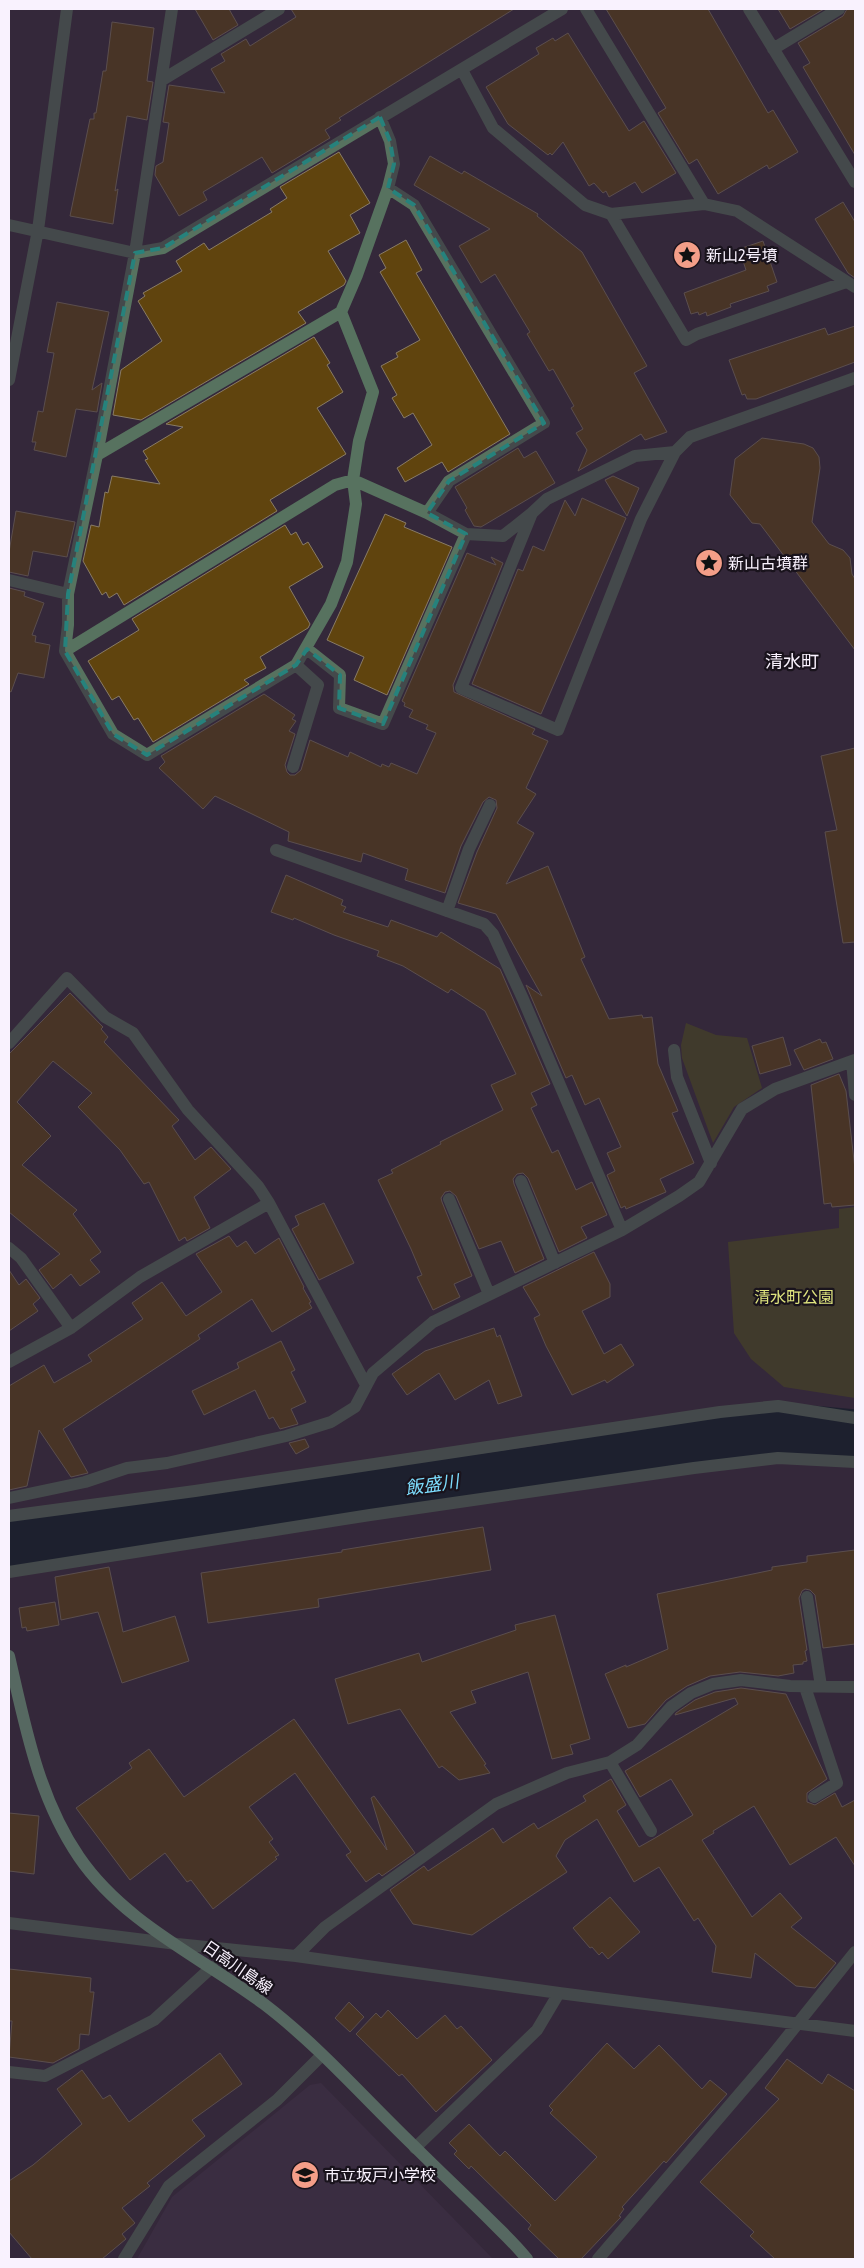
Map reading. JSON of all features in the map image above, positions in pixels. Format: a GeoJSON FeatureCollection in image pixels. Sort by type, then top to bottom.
{"type":"FeatureCollection","features":[{"type":"Feature","properties":{"kind":"main road","name":"日高川島線"},"geometry":{"type":"LineString","coordinates":[[9,1656],[33,1757],[46,1794],[60,1827],[79,1856],[104,1887],[131,1914],[266,2006],[322,2056],[469,2199],[527,2259]]}},
{"type":"Feature","properties":{"kind":"street"},"geometry":{"type":"LineString","coordinates":[[9,380],[38,230],[67,9]]}},
{"type":"Feature","properties":{"kind":"street"},"geometry":{"type":"LineString","coordinates":[[172,9],[135,253],[97,456],[68,594],[68,625],[65,651],[113,734],[147,755],[296,665],[307,649],[331,604],[347,562],[356,504],[353,480],[359,441],[374,392],[341,312]]}},
{"type":"Feature","properties":{"kind":"street"},"geometry":{"type":"LineString","coordinates":[[162,80],[279,9]]}},
{"type":"Feature","properties":{"kind":"street"},"geometry":{"type":"LineString","coordinates":[[9,224],[135,253],[163,248],[562,9]]}},
{"type":"Feature","properties":{"kind":"street"},"geometry":{"type":"LineString","coordinates":[[586,9],[704,204]]}},
{"type":"Feature","properties":{"kind":"street"},"geometry":{"type":"LineString","coordinates":[[749,9],[854,178]]}},
{"type":"Feature","properties":{"kind":"street"},"geometry":{"type":"LineString","coordinates":[[773,49],[839,9]]}},
{"type":"Feature","properties":{"kind":"street"},"geometry":{"type":"LineString","coordinates":[[462,70],[492,128],[586,206],[611,214],[704,204],[737,211],[851,284]]}},
{"type":"Feature","properties":{"kind":"street"},"geometry":{"type":"LineString","coordinates":[[97,456],[341,312],[358,275],[388,188],[394,164],[390,141],[380,117]]}},
{"type":"Feature","properties":{"kind":"street"},"geometry":{"type":"LineString","coordinates":[[388,188],[414,205],[544,423],[449,481],[426,513]]}},
{"type":"Feature","properties":{"kind":"street"},"geometry":{"type":"LineString","coordinates":[[611,214],[686,340],[698,334],[851,284]]}},
{"type":"Feature","properties":{"kind":"street"},"geometry":{"type":"LineString","coordinates":[[532,513],[461,688],[558,730],[642,519],[675,452],[690,437],[855,378]]}},
{"type":"Feature","properties":{"kind":"street"},"geometry":{"type":"LineString","coordinates":[[65,651],[335,485],[353,480],[426,513],[466,534],[503,536],[547,499],[635,456],[675,452]]}},
{"type":"Feature","properties":{"kind":"street"},"geometry":{"type":"LineString","coordinates":[[307,649],[340,676],[339,708],[383,724],[466,534]]}},
{"type":"Feature","properties":{"kind":"street"},"geometry":{"type":"LineString","coordinates":[[9,580],[68,594]]}},
{"type":"Feature","properties":{"kind":"street"},"geometry":{"type":"LineString","coordinates":[[293,768],[318,685],[296,665]]}},
{"type":"Feature","properties":{"kind":"street"},"geometry":{"type":"LineString","coordinates":[[447,911],[469,849],[490,805]]}},
{"type":"Feature","properties":{"kind":"street"},"geometry":{"type":"LineString","coordinates":[[276,850],[484,924],[493,934],[523,999],[622,1230]]}},
{"type":"Feature","properties":{"kind":"street"},"geometry":{"type":"LineString","coordinates":[[9,1043],[67,978],[105,1017],[133,1033],[188,1110],[258,1186],[366,1385]]}},
{"type":"Feature","properties":{"kind":"street"},"geometry":{"type":"LineString","coordinates":[[674,1050],[677,1077],[711,1163]]}},
{"type":"Feature","properties":{"kind":"street"},"geometry":{"type":"LineString","coordinates":[[9,1498],[85,1482],[127,1468],[167,1463],[295,1434],[331,1422],[355,1408],[373,1373],[433,1322],[622,1230],[699,1182],[742,1109],[775,1089],[853,1060],[855,1095]]}},
{"type":"Feature","properties":{"kind":"street"},"geometry":{"type":"LineString","coordinates":[[521,1181],[556,1262]]}},
{"type":"Feature","properties":{"kind":"street"},"geometry":{"type":"LineString","coordinates":[[449,1199],[489,1294]]}},
{"type":"Feature","properties":{"kind":"street"},"geometry":{"type":"LineString","coordinates":[[9,1362],[71,1328],[140,1277],[269,1204]]}},
{"type":"Feature","properties":{"kind":"street"},"geometry":{"type":"LineString","coordinates":[[9,1248],[21,1258],[71,1328]]}},
{"type":"Feature","properties":{"kind":"street"},"geometry":{"type":"LineString","coordinates":[[9,1516],[195,1491],[720,1412],[778,1406],[855,1418]]}},
{"type":"Feature","properties":{"kind":"street"},"geometry":{"type":"LineString","coordinates":[[9,1572],[380,1514],[694,1468],[778,1458],[855,1462]]}},
{"type":"Feature","properties":{"kind":"street"},"geometry":{"type":"LineString","coordinates":[[807,1597],[821,1686]]}},
{"type":"Feature","properties":{"kind":"street"},"geometry":{"type":"LineString","coordinates":[[296,1956],[325,1927],[496,1804],[567,1773],[610,1762],[637,1745],[671,1707],[691,1693],[714,1684],[741,1680],[806,1687],[855,1687]]}},
{"type":"Feature","properties":{"kind":"street"},"geometry":{"type":"LineString","coordinates":[[806,1687],[837,1783],[814,1798]]}},
{"type":"Feature","properties":{"kind":"street"},"geometry":{"type":"LineString","coordinates":[[610,1762],[651,1831]]}},
{"type":"Feature","properties":{"kind":"street"},"geometry":{"type":"LineString","coordinates":[[9,1924],[296,1956],[559,1993],[855,2031]]}},
{"type":"Feature","properties":{"kind":"street"},"geometry":{"type":"LineString","coordinates":[[598,2259],[771,2057],[796,2023],[855,1952]]}},
{"type":"Feature","properties":{"kind":"street"},"geometry":{"type":"LineString","coordinates":[[9,2072],[45,2076],[154,2020],[212,1968]]}},
{"type":"Feature","properties":{"kind":"street"},"geometry":{"type":"LineString","coordinates":[[416,2148],[537,2030],[559,1993]]}},
{"type":"Feature","properties":{"kind":"street"},"geometry":{"type":"LineString","coordinates":[[124,2259],[169,2186],[277,2100],[322,2056]]}},
{"type":"Feature","properties":{"kind":"highlighted area"},"geometry":{"type":"Polygon","coordinates":[[[380,117],[390,141],[394,164],[388,188],[414,205],[544,423],[449,481],[427,513],[466,534],[383,724],[339,708],[340,675],[307,649],[296,665],[147,755],[113,734],[65,651],[68,594],[135,253],[163,248],[380,117]]]}},
{"type":"Feature","properties":{"kind":"shaded area","name":"市立坂戸小学校"},"geometry":{"type":"Polygon","coordinates":[[[321,2083],[493,2259],[137,2259],[172,2197],[310,2085],[321,2083]]]}},
{"type":"Feature","properties":{"kind":"green space"},"geometry":{"type":"Polygon","coordinates":[[[686,1023],[716,1035],[747,1038],[762,1088],[734,1107],[713,1143],[682,1058],[681,1045],[686,1023]]]}},
{"type":"Feature","properties":{"kind":"green space","name":"清水町公園"},"geometry":{"type":"Polygon","coordinates":[[[855,1207],[855,1398],[784,1387],[751,1359],[734,1333],[728,1242],[839,1228],[839,1209],[855,1207]]]}},
{"type":"Feature","properties":{"kind":"building"},"geometry":{"type":"Polygon","coordinates":[[[195,9],[229,9],[238,25],[213,40],[195,9]]]}},
{"type":"Feature","properties":{"kind":"building"},"geometry":{"type":"Polygon","coordinates":[[[291,9],[514,9],[339,118],[341,120],[325,130],[330,138],[272,173],[262,157],[203,192],[207,200],[179,216],[155,175],[156,166],[163,162],[169,123],[163,122],[169,85],[225,93],[211,69],[225,61],[221,54],[246,39],[250,46],[296,17],[291,9]]]}},
{"type":"Feature","properties":{"kind":"building"},"geometry":{"type":"Polygon","coordinates":[[[606,9],[708,9],[768,113],[773,110],[798,152],[769,169],[767,165],[718,194],[697,159],[689,164],[658,113],[666,108],[606,9]]]}},
{"type":"Feature","properties":{"kind":"building"},"geometry":{"type":"Polygon","coordinates":[[[778,9],[824,9],[790,29],[778,9]]]}},
{"type":"Feature","properties":{"kind":"building"},"geometry":{"type":"Polygon","coordinates":[[[847,9],[855,9],[855,155],[803,67],[810,63],[798,43],[843,16],[847,9]]]}},
{"type":"Feature","properties":{"kind":"building"},"geometry":{"type":"Polygon","coordinates":[[[112,22],[154,28],[147,81],[153,82],[147,120],[127,116],[115,191],[118,189],[113,224],[70,216],[90,119],[94,119],[94,113],[96,113],[103,71],[106,71],[112,22]]]}},
{"type":"Feature","properties":{"kind":"building"},"geometry":{"type":"Polygon","coordinates":[[[568,33],[629,131],[644,121],[676,173],[642,193],[635,182],[609,197],[606,191],[603,193],[594,183],[589,186],[563,142],[552,155],[550,153],[548,155],[508,124],[486,87],[539,54],[536,48],[553,38],[555,41],[568,33]]]}},
{"type":"Feature","properties":{"kind":"building"},"geometry":{"type":"Polygon","coordinates":[[[339,152],[370,203],[350,215],[360,233],[328,251],[346,281],[344,285],[298,312],[306,323],[141,420],[113,415],[121,370],[162,341],[138,301],[145,296],[143,293],[182,271],[176,261],[204,243],[209,250],[272,212],[270,209],[287,198],[280,187],[339,152]]]}},
{"type":"Feature","properties":{"kind":"building"},"geometry":{"type":"Polygon","coordinates":[[[430,156],[462,174],[464,171],[538,214],[537,216],[582,252],[647,366],[634,373],[667,432],[645,440],[641,434],[578,471],[587,450],[576,433],[583,429],[571,408],[574,406],[553,369],[549,371],[527,334],[530,332],[495,274],[481,283],[459,246],[490,229],[414,185],[430,156]]]}},
{"type":"Feature","properties":{"kind":"building"},"geometry":{"type":"Polygon","coordinates":[[[843,202],[855,222],[855,278],[848,273],[815,219],[843,202]]]}},
{"type":"Feature","properties":{"kind":"building"},"geometry":{"type":"Polygon","coordinates":[[[406,240],[422,270],[416,273],[510,434],[448,472],[442,462],[405,482],[397,468],[432,445],[413,413],[404,418],[392,398],[397,395],[381,366],[398,357],[396,353],[420,340],[380,272],[386,268],[379,255],[406,240]]]}},
{"type":"Feature","properties":{"kind":"building"},"geometry":{"type":"Polygon","coordinates":[[[763,241],[777,282],[767,286],[769,291],[730,304],[731,307],[707,316],[706,312],[699,315],[698,312],[691,314],[684,293],[746,270],[739,249],[763,241]]]}},
{"type":"Feature","properties":{"kind":"building"},"geometry":{"type":"Polygon","coordinates":[[[57,302],[109,312],[92,390],[102,383],[97,412],[76,409],[66,457],[34,450],[36,442],[32,442],[38,411],[43,412],[54,353],[47,352],[57,302]]]}},
{"type":"Feature","properties":{"kind":"building"},"geometry":{"type":"Polygon","coordinates":[[[855,326],[855,362],[756,399],[747,399],[745,394],[742,395],[729,360],[825,328],[828,335],[855,326]]]}},
{"type":"Feature","properties":{"kind":"building"},"geometry":{"type":"Polygon","coordinates":[[[314,337],[330,363],[327,365],[343,392],[317,408],[346,454],[270,500],[277,511],[124,605],[117,593],[109,598],[106,592],[102,595],[83,561],[91,525],[99,527],[105,492],[108,493],[112,476],[160,484],[145,460],[148,459],[143,451],[183,427],[166,424],[314,337]]]}},
{"type":"Feature","properties":{"kind":"building"},"geometry":{"type":"Polygon","coordinates":[[[762,438],[804,444],[813,448],[819,457],[820,468],[812,522],[829,544],[843,550],[850,558],[852,574],[855,579],[855,650],[760,524],[752,523],[730,495],[735,459],[762,438]]]}},
{"type":"Feature","properties":{"kind":"building"},"geometry":{"type":"Polygon","coordinates":[[[518,448],[524,458],[536,451],[555,483],[481,527],[474,526],[465,510],[467,508],[455,487],[518,448]]]}},
{"type":"Feature","properties":{"kind":"building"},"geometry":{"type":"Polygon","coordinates":[[[613,476],[639,488],[627,516],[605,480],[613,476]]]}},
{"type":"Feature","properties":{"kind":"building"},"geometry":{"type":"Polygon","coordinates":[[[582,498],[626,518],[541,714],[472,684],[518,569],[523,571],[533,546],[544,551],[565,500],[575,516],[582,498]]]}},
{"type":"Feature","properties":{"kind":"building"},"geometry":{"type":"Polygon","coordinates":[[[16,511],[75,522],[67,557],[33,551],[28,576],[9,572],[9,552],[16,511]]]}},
{"type":"Feature","properties":{"kind":"building"},"geometry":{"type":"Polygon","coordinates":[[[385,514],[406,523],[404,527],[452,547],[387,695],[354,680],[364,657],[327,640],[385,514]]]}},
{"type":"Feature","properties":{"kind":"building"},"geometry":{"type":"Polygon","coordinates":[[[285,525],[291,535],[296,532],[303,545],[308,542],[323,567],[289,587],[310,624],[308,628],[260,657],[266,668],[244,680],[249,684],[153,742],[138,718],[134,720],[119,696],[112,700],[88,661],[139,630],[132,619],[285,525]]]}},
{"type":"Feature","properties":{"kind":"building"},"geometry":{"type":"Polygon","coordinates":[[[467,553],[496,565],[491,557],[503,563],[453,685],[454,692],[535,729],[532,734],[548,741],[526,788],[536,794],[517,823],[534,833],[506,884],[548,866],[585,957],[581,959],[609,1019],[642,1015],[643,1018],[652,1017],[658,1064],[678,1111],[672,1113],[694,1163],[660,1179],[666,1192],[626,1209],[625,1206],[621,1208],[607,1175],[615,1171],[607,1153],[621,1147],[599,1098],[585,1105],[572,1075],[566,1078],[526,985],[542,996],[496,914],[458,903],[477,852],[497,808],[496,800],[489,797],[483,802],[461,846],[445,893],[405,880],[408,869],[363,853],[361,862],[288,841],[289,832],[215,796],[203,809],[159,768],[165,762],[161,756],[264,694],[295,715],[292,719],[296,721],[289,731],[295,734],[285,765],[290,775],[295,775],[301,770],[310,740],[348,757],[350,752],[381,767],[382,764],[389,767],[391,763],[417,774],[436,733],[426,729],[428,725],[409,717],[413,710],[404,706],[405,703],[402,701],[467,553]]]}},
{"type":"Feature","properties":{"kind":"building"},"geometry":{"type":"Polygon","coordinates":[[[9,588],[25,592],[24,596],[44,603],[32,635],[36,636],[35,642],[50,645],[44,678],[18,673],[11,692],[9,691],[9,588]]]}},
{"type":"Feature","properties":{"kind":"building"},"geometry":{"type":"Polygon","coordinates":[[[855,748],[855,942],[843,943],[825,832],[837,830],[821,756],[855,748]]]}},
{"type":"Feature","properties":{"kind":"building"},"geometry":{"type":"Polygon","coordinates":[[[286,875],[343,900],[341,905],[346,907],[343,912],[388,927],[391,920],[437,937],[441,932],[500,969],[550,1084],[531,1093],[537,1105],[531,1108],[552,1153],[558,1150],[576,1190],[592,1182],[607,1215],[581,1227],[587,1238],[559,1252],[528,1178],[523,1173],[517,1174],[513,1179],[514,1184],[544,1259],[515,1273],[501,1241],[479,1249],[456,1196],[450,1191],[445,1192],[441,1198],[442,1202],[472,1276],[454,1284],[460,1297],[433,1310],[417,1277],[422,1275],[411,1249],[378,1180],[393,1173],[391,1170],[441,1144],[440,1142],[503,1110],[491,1085],[516,1074],[485,1011],[451,989],[448,993],[403,966],[377,956],[379,951],[294,918],[293,920],[271,912],[286,875]]]}},
{"type":"Feature","properties":{"kind":"building"},"geometry":{"type":"Polygon","coordinates":[[[70,993],[103,1027],[101,1029],[108,1037],[104,1042],[179,1120],[172,1126],[195,1160],[211,1147],[231,1169],[194,1197],[210,1228],[187,1241],[185,1237],[179,1241],[149,1182],[144,1184],[120,1150],[78,1107],[92,1093],[53,1061],[17,1102],[51,1136],[22,1165],[77,1210],[73,1214],[101,1252],[90,1260],[100,1272],[80,1286],[71,1274],[53,1289],[39,1270],[60,1254],[9,1212],[9,1054],[70,993]]]}},
{"type":"Feature","properties":{"kind":"building"},"geometry":{"type":"Polygon","coordinates":[[[783,1037],[791,1065],[760,1074],[752,1046],[783,1037]]]}},
{"type":"Feature","properties":{"kind":"building"},"geometry":{"type":"Polygon","coordinates":[[[820,1039],[822,1043],[826,1042],[833,1059],[804,1070],[794,1050],[820,1039]]]}},
{"type":"Feature","properties":{"kind":"building"},"geometry":{"type":"Polygon","coordinates":[[[839,1074],[846,1091],[855,1169],[855,1205],[832,1207],[831,1203],[824,1204],[811,1085],[839,1074]]]}},
{"type":"Feature","properties":{"kind":"building"},"geometry":{"type":"Polygon","coordinates":[[[324,1203],[354,1263],[319,1280],[292,1229],[299,1225],[295,1216],[324,1203]]]}},
{"type":"Feature","properties":{"kind":"building"},"geometry":{"type":"Polygon","coordinates":[[[229,1236],[237,1247],[246,1241],[255,1254],[279,1238],[304,1287],[312,1308],[272,1332],[252,1299],[198,1335],[200,1339],[63,1429],[88,1473],[71,1477],[39,1430],[27,1486],[9,1490],[9,1386],[44,1365],[54,1383],[92,1361],[88,1355],[143,1319],[132,1303],[162,1282],[186,1316],[222,1292],[196,1254],[229,1236]]]}},
{"type":"Feature","properties":{"kind":"building"},"geometry":{"type":"Polygon","coordinates":[[[594,1252],[610,1284],[610,1297],[582,1311],[604,1354],[621,1344],[634,1365],[607,1383],[605,1380],[572,1395],[546,1346],[534,1318],[540,1315],[523,1287],[594,1252]]]}},
{"type":"Feature","properties":{"kind":"building"},"geometry":{"type":"Polygon","coordinates":[[[9,1270],[19,1285],[26,1279],[40,1298],[33,1304],[38,1311],[9,1331],[9,1270]]]}},
{"type":"Feature","properties":{"kind":"building"},"geometry":{"type":"Polygon","coordinates":[[[494,1328],[497,1337],[500,1335],[522,1396],[498,1404],[489,1380],[455,1400],[439,1373],[407,1395],[392,1374],[425,1351],[494,1328]]]}},
{"type":"Feature","properties":{"kind":"building"},"geometry":{"type":"Polygon","coordinates":[[[281,1341],[295,1370],[291,1372],[306,1402],[291,1409],[298,1424],[280,1429],[273,1417],[269,1419],[255,1390],[204,1415],[192,1391],[239,1368],[237,1363],[281,1341]]]}},
{"type":"Feature","properties":{"kind":"building"},"geometry":{"type":"Polygon","coordinates":[[[305,1439],[309,1447],[296,1454],[289,1443],[305,1439]]]}},
{"type":"Feature","properties":{"kind":"building"},"geometry":{"type":"Polygon","coordinates":[[[483,1527],[491,1570],[318,1599],[319,1607],[208,1623],[201,1573],[342,1552],[342,1550],[483,1527]]]}},
{"type":"Feature","properties":{"kind":"building"},"geometry":{"type":"Polygon","coordinates":[[[855,1550],[855,1644],[823,1648],[815,1595],[810,1590],[805,1589],[799,1598],[807,1661],[803,1662],[803,1664],[793,1665],[794,1673],[778,1676],[740,1672],[710,1676],[687,1686],[666,1700],[645,1724],[628,1728],[605,1674],[668,1649],[657,1594],[772,1570],[772,1567],[807,1562],[807,1556],[855,1550]]]}},
{"type":"Feature","properties":{"kind":"building"},"geometry":{"type":"Polygon","coordinates":[[[109,1567],[123,1632],[175,1616],[189,1661],[122,1683],[98,1612],[61,1620],[55,1577],[109,1567]]]}},
{"type":"Feature","properties":{"kind":"building"},"geometry":{"type":"Polygon","coordinates":[[[55,1602],[59,1625],[27,1631],[26,1627],[22,1628],[19,1608],[55,1602]]]}},
{"type":"Feature","properties":{"kind":"building"},"geometry":{"type":"Polygon","coordinates":[[[555,1615],[590,1739],[570,1745],[573,1754],[552,1759],[528,1672],[471,1691],[476,1703],[450,1712],[486,1764],[484,1765],[490,1773],[459,1780],[442,1766],[439,1768],[400,1709],[348,1724],[335,1679],[419,1653],[422,1662],[516,1630],[515,1625],[555,1615]]]}},
{"type":"Feature","properties":{"kind":"building"},"geometry":{"type":"Polygon","coordinates":[[[741,1688],[786,1694],[827,1779],[807,1793],[807,1802],[815,1805],[835,1793],[842,1807],[855,1800],[855,1866],[836,1837],[790,1865],[754,1806],[713,1831],[714,1833],[702,1840],[752,1917],[780,1893],[802,1918],[791,1927],[836,1963],[815,1988],[796,1986],[755,1953],[751,1978],[712,1972],[716,1946],[698,1918],[694,1921],[659,1867],[634,1882],[597,1819],[565,1840],[556,1856],[567,1872],[472,1935],[413,1924],[390,1890],[424,1866],[428,1871],[493,1828],[503,1843],[534,1823],[538,1829],[586,1801],[583,1796],[611,1779],[626,1805],[617,1811],[639,1847],[655,1838],[693,1815],[671,1779],[640,1797],[625,1771],[738,1704],[735,1698],[675,1715],[676,1713],[695,1700],[715,1692],[741,1688]]]}},
{"type":"Feature","properties":{"kind":"building"},"geometry":{"type":"Polygon","coordinates":[[[294,1719],[387,1850],[371,1798],[374,1796],[415,1853],[382,1876],[379,1873],[366,1882],[346,1855],[351,1852],[295,1773],[249,1807],[273,1839],[269,1842],[279,1855],[275,1857],[277,1859],[213,1909],[191,1880],[187,1882],[165,1853],[130,1880],[76,1808],[132,1768],[129,1763],[149,1749],[184,1797],[294,1719]]]}},
{"type":"Feature","properties":{"kind":"building"},"geometry":{"type":"Polygon","coordinates":[[[9,1813],[39,1816],[34,1874],[9,1871],[9,1813]]]}},
{"type":"Feature","properties":{"kind":"building"},"geometry":{"type":"Polygon","coordinates":[[[610,1897],[640,1932],[608,1959],[602,1952],[599,1955],[592,1947],[590,1948],[573,1928],[610,1897]]]}},
{"type":"Feature","properties":{"kind":"building"},"geometry":{"type":"Polygon","coordinates":[[[9,1969],[91,1978],[90,1992],[94,1992],[89,2035],[80,2034],[79,2049],[53,2063],[9,2057],[12,2021],[9,2021],[9,1969]]]}},
{"type":"Feature","properties":{"kind":"building"},"geometry":{"type":"Polygon","coordinates":[[[349,2002],[364,2017],[350,2032],[335,2018],[349,2002]]]}},
{"type":"Feature","properties":{"kind":"building"},"geometry":{"type":"Polygon","coordinates":[[[388,2010],[417,2039],[445,2015],[457,2029],[461,2026],[492,2060],[436,2112],[402,2074],[399,2076],[356,2034],[376,2013],[381,2018],[388,2010]]]}},
{"type":"Feature","properties":{"kind":"building"},"geometry":{"type":"Polygon","coordinates":[[[607,2043],[634,2069],[659,2045],[702,2089],[710,2080],[727,2094],[666,2163],[664,2161],[622,2207],[624,2209],[619,2216],[621,2217],[581,2259],[559,2259],[528,2229],[531,2225],[471,2166],[469,2169],[454,2154],[457,2151],[449,2143],[469,2124],[500,2156],[505,2151],[555,2201],[597,2157],[550,2113],[553,2110],[549,2106],[607,2043]]]}},
{"type":"Feature","properties":{"kind":"building"},"geometry":{"type":"Polygon","coordinates":[[[220,2053],[242,2084],[192,2120],[205,2136],[147,2183],[150,2186],[122,2208],[135,2223],[122,2234],[126,2239],[102,2259],[32,2259],[9,2232],[9,2181],[33,2165],[82,2124],[57,2089],[82,2070],[103,2099],[110,2095],[129,2122],[220,2053]]]}},
{"type":"Feature","properties":{"kind":"building"},"geometry":{"type":"Polygon","coordinates":[[[787,2059],[822,2084],[828,2074],[855,2091],[855,2259],[775,2259],[750,2236],[754,2232],[700,2182],[779,2099],[765,2088],[787,2059]]]}},
{"type":"Feature","properties":{"kind":"waterway","name":"飯盛川"},"geometry":{"type":"LineString","coordinates":[[9,1546],[553,1468],[755,1433],[811,1430],[855,1434]]}},
{"type":"Feature","properties":{"kind":"place","name":"新山2号墳"},"geometry":{"type":"Point","coordinates":[687,255]}},
{"type":"Feature","properties":{"kind":"place","name":"新山古墳群"},"geometry":{"type":"Point","coordinates":[709,563]}},
{"type":"Feature","properties":{"kind":"place","name":"市立坂戸小学校"},"geometry":{"type":"Point","coordinates":[305,2175]}},
{"type":"Feature","properties":{"kind":"district","name":"清水町"},"geometry":{"type":"Point","coordinates":[792,662]}}]}
